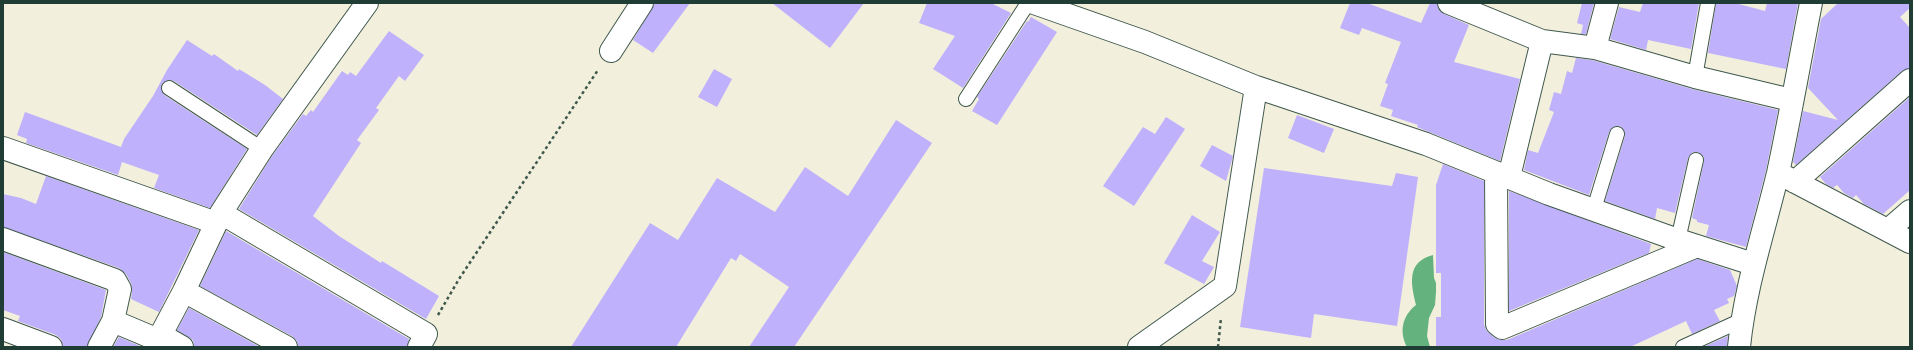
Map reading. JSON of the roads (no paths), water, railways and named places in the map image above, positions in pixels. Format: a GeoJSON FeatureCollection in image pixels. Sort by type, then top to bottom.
{"type":"FeatureCollection","features":[{"type":"Feature","properties":{"kind":"street"},"geometry":{"type":"LineString","coordinates":[[113,320],[158,340],[184,291],[219,218],[262,149],[367,3]]}},
{"type":"Feature","properties":{"kind":"street"},"geometry":{"type":"LineString","coordinates":[[611,51],[642,3]]}},
{"type":"Feature","properties":{"kind":"street"},"geometry":{"type":"LineString","coordinates":[[1034,3],[1145,42],[1256,86],[1426,144],[1594,210],[1687,243],[1753,264]]}},
{"type":"Feature","properties":{"kind":"street"},"geometry":{"type":"LineString","coordinates":[[1595,48],[1607,3]]}},
{"type":"Feature","properties":{"kind":"street"},"geometry":{"type":"LineString","coordinates":[[1739,347],[1742,320],[1753,264],[1787,177],[1791,100],[1811,3]]}},
{"type":"Feature","properties":{"kind":"street"},"geometry":{"type":"LineString","coordinates":[[1458,5],[1542,41],[1595,48],[1695,77],[1791,100]]}},
{"type":"Feature","properties":{"kind":"street"},"geometry":{"type":"LineString","coordinates":[[1542,41],[1503,175],[1498,324],[1502,328],[1687,243]]}},
{"type":"Feature","properties":{"kind":"street"},"geometry":{"type":"LineString","coordinates":[[1787,177],[1910,80]]}},
{"type":"Feature","properties":{"kind":"street"},"geometry":{"type":"LineString","coordinates":[[1139,347],[1225,286],[1256,86]]}},
{"type":"Feature","properties":{"kind":"street"},"geometry":{"type":"LineString","coordinates":[[3,148],[219,218],[423,340]]}},
{"type":"Feature","properties":{"kind":"street"},"geometry":{"type":"LineString","coordinates":[[1787,177],[1910,242]]}},
{"type":"Feature","properties":{"kind":"street"},"geometry":{"type":"LineString","coordinates":[[1888,230],[1910,211]]}},
{"type":"Feature","properties":{"kind":"street"},"geometry":{"type":"LineString","coordinates":[[3,238],[115,280],[120,289],[113,320],[99,347]]}},
{"type":"Feature","properties":{"kind":"street"},"geometry":{"type":"LineString","coordinates":[[184,291],[286,347]]}},
{"type":"Feature","properties":{"kind":"street"},"geometry":{"type":"LineString","coordinates":[[3,329],[51,347]]}},
{"type":"Feature","properties":{"kind":"street"},"geometry":{"type":"LineString","coordinates":[[161,335],[182,347]]}},
{"type":"Feature","properties":{"kind":"lane"},"geometry":{"type":"LineString","coordinates":[[966,99],[1028,3]]}},
{"type":"Feature","properties":{"kind":"lane"},"geometry":{"type":"LineString","coordinates":[[1695,77],[1708,3]]}},
{"type":"Feature","properties":{"kind":"lane"},"geometry":{"type":"LineString","coordinates":[[169,88],[262,149]]}},
{"type":"Feature","properties":{"kind":"lane"},"geometry":{"type":"LineString","coordinates":[[1594,210],[1617,134]]}},
{"type":"Feature","properties":{"kind":"lane"},"geometry":{"type":"LineString","coordinates":[[1687,243],[1696,160]]}},
{"type":"Feature","properties":{"kind":"lane"},"geometry":{"type":"LineString","coordinates":[[1683,347],[1742,320]]}}]}
